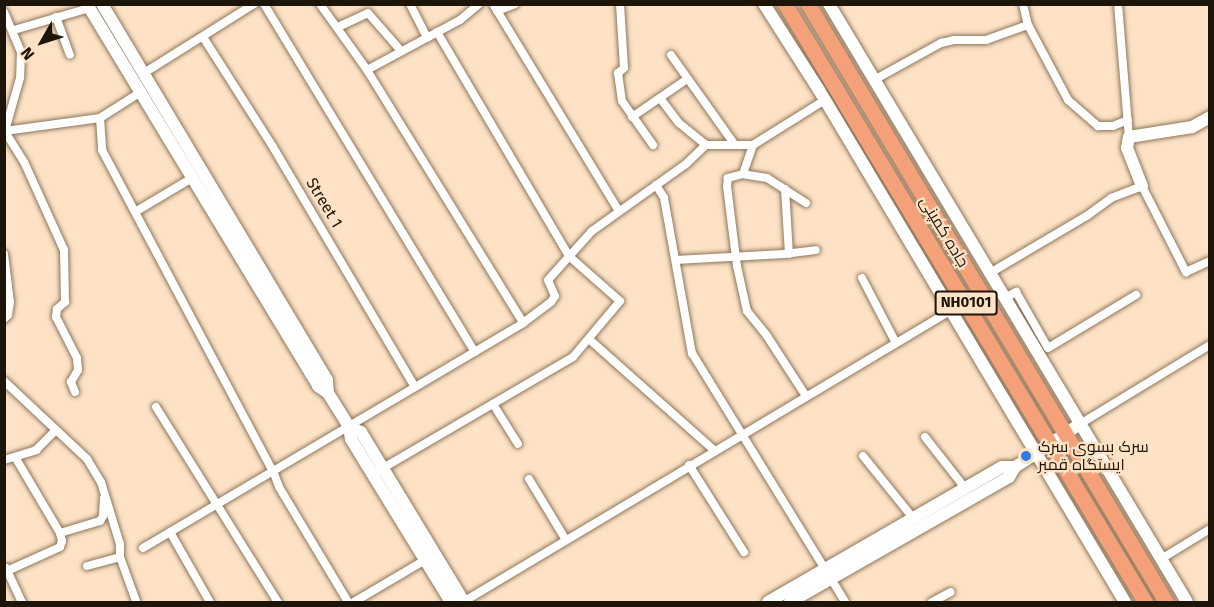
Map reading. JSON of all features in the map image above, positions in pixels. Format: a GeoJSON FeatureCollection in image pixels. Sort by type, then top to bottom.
{"type":"FeatureCollection","features":[{"type":"Feature","properties":{"kind":"highway","name":"جاده کمپنی"},"geometry":{"type":"LineString","coordinates":[[785,4],[992,345],[1042,447],[1145,603]]}},
{"type":"Feature","properties":{"kind":"highway","name":"جاده کمپنی"},"geometry":{"type":"LineString","coordinates":[[808,4],[1166,603]]}},
{"type":"Feature","properties":{"kind":"street"},"geometry":{"type":"LineString","coordinates":[[102,4],[327,380],[328,393]]}},
{"type":"Feature","properties":{"kind":"street"},"geometry":{"type":"LineString","coordinates":[[144,73],[254,4]]}},
{"type":"Feature","properties":{"kind":"street"},"geometry":{"type":"LineString","coordinates":[[264,4],[475,352]]}},
{"type":"Feature","properties":{"kind":"street"},"geometry":{"type":"LineString","coordinates":[[320,4],[367,70],[523,323]]}},
{"type":"Feature","properties":{"kind":"street"},"geometry":{"type":"LineString","coordinates":[[410,4],[427,38]]}},
{"type":"Feature","properties":{"kind":"street"},"geometry":{"type":"LineString","coordinates":[[367,70],[460,20],[479,4]]}},
{"type":"Feature","properties":{"kind":"street"},"geometry":{"type":"LineString","coordinates":[[515,4],[495,8],[619,211]]}},
{"type":"Feature","properties":{"kind":"street"},"geometry":{"type":"LineString","coordinates":[[620,4],[624,68],[618,73],[622,101],[653,145]]}},
{"type":"Feature","properties":{"kind":"street"},"geometry":{"type":"LineString","coordinates":[[764,4],[825,100],[950,311],[1042,447],[1125,603]]}},
{"type":"Feature","properties":{"kind":"street"},"geometry":{"type":"LineString","coordinates":[[829,4],[1187,603]]}},
{"type":"Feature","properties":{"kind":"street"},"geometry":{"type":"LineString","coordinates":[[1023,4],[1028,25],[1068,100],[1098,126],[1113,126],[1128,120]]}},
{"type":"Feature","properties":{"kind":"street"},"geometry":{"type":"LineString","coordinates":[[1118,4],[1128,120],[1127,148],[1142,186],[1186,272],[1209,261]]}},
{"type":"Feature","properties":{"kind":"street"},"geometry":{"type":"LineString","coordinates":[[14,30],[88,6],[318,386],[328,393],[349,427],[351,439],[378,472],[463,602],[950,311]]}},
{"type":"Feature","properties":{"kind":"street"},"geometry":{"type":"LineString","coordinates":[[4,12],[14,30],[21,52],[20,78],[7,114],[5,132],[24,162],[64,250],[65,302],[57,309],[56,317],[77,358],[78,370],[71,382],[75,392]]}},
{"type":"Feature","properties":{"kind":"street"},"geometry":{"type":"LineString","coordinates":[[338,27],[368,13],[401,51]]}},
{"type":"Feature","properties":{"kind":"street"},"geometry":{"type":"LineString","coordinates":[[56,17],[70,55]]}},
{"type":"Feature","properties":{"kind":"street"},"geometry":{"type":"LineString","coordinates":[[874,80],[941,43],[954,40],[986,40],[1028,25]]}},
{"type":"Feature","properties":{"kind":"street"},"geometry":{"type":"LineString","coordinates":[[378,472],[573,357],[590,340],[620,301],[569,256],[437,32]]}},
{"type":"Feature","properties":{"kind":"street","name":"Street 1"},"geometry":{"type":"LineString","coordinates":[[203,37],[273,147],[415,387]]}},
{"type":"Feature","properties":{"kind":"street"},"geometry":{"type":"LineString","coordinates":[[671,55],[735,145]]}},
{"type":"Feature","properties":{"kind":"street"},"geometry":{"type":"LineString","coordinates":[[632,117],[687,79]]}},
{"type":"Feature","properties":{"kind":"street"},"geometry":{"type":"LineString","coordinates":[[5,132],[100,118],[141,92]]}},
{"type":"Feature","properties":{"kind":"street"},"geometry":{"type":"LineString","coordinates":[[660,98],[679,123],[706,145],[753,145],[825,100]]}},
{"type":"Feature","properties":{"kind":"street"},"geometry":{"type":"LineString","coordinates":[[1129,137],[1192,127],[1203,123],[1209,117]]}},
{"type":"Feature","properties":{"kind":"street"},"geometry":{"type":"LineString","coordinates":[[100,118],[102,150],[273,471],[279,487],[348,603]]}},
{"type":"Feature","properties":{"kind":"street"},"geometry":{"type":"LineString","coordinates":[[143,548],[523,323],[551,302],[555,296],[548,280],[592,231],[657,185],[706,145]]}},
{"type":"Feature","properties":{"kind":"street"},"geometry":{"type":"LineString","coordinates":[[743,174],[753,145]]}},
{"type":"Feature","properties":{"kind":"street"},"geometry":{"type":"LineString","coordinates":[[806,203],[767,178],[743,174],[729,178],[727,186],[736,257],[747,311],[767,336],[806,396]]}},
{"type":"Feature","properties":{"kind":"street"},"geometry":{"type":"LineString","coordinates":[[135,212],[192,178]]}},
{"type":"Feature","properties":{"kind":"street"},"geometry":{"type":"LineString","coordinates":[[657,185],[664,198],[692,353],[845,603]]}},
{"type":"Feature","properties":{"kind":"street"},"geometry":{"type":"LineString","coordinates":[[990,273],[1088,215],[1111,198],[1142,186]]}},
{"type":"Feature","properties":{"kind":"street"},"geometry":{"type":"LineString","coordinates":[[785,189],[789,254]]}},
{"type":"Feature","properties":{"kind":"street"},"geometry":{"type":"LineString","coordinates":[[676,260],[789,254],[816,250]]}},
{"type":"Feature","properties":{"kind":"street"},"geometry":{"type":"LineString","coordinates":[[4,254],[10,302],[8,315],[4,319]]}},
{"type":"Feature","properties":{"kind":"street"},"geometry":{"type":"LineString","coordinates":[[862,278],[896,343]]}},
{"type":"Feature","properties":{"kind":"street"},"geometry":{"type":"LineString","coordinates":[[1005,298],[1016,292],[1048,348],[1136,295]]}},
{"type":"Feature","properties":{"kind":"street"},"geometry":{"type":"LineString","coordinates":[[590,340],[714,450]]}},
{"type":"Feature","properties":{"kind":"street"},"geometry":{"type":"LineString","coordinates":[[768,603],[1009,477],[1015,467],[1042,447],[1209,345]]}},
{"type":"Feature","properties":{"kind":"street"},"geometry":{"type":"LineString","coordinates":[[4,381],[87,459],[104,492],[120,544],[120,557],[136,600]]}},
{"type":"Feature","properties":{"kind":"street"},"geometry":{"type":"LineString","coordinates":[[493,404],[518,444]]}},
{"type":"Feature","properties":{"kind":"street"},"geometry":{"type":"LineString","coordinates":[[156,407],[215,506],[278,603]]}},
{"type":"Feature","properties":{"kind":"street"},"geometry":{"type":"LineString","coordinates":[[4,460],[36,450],[56,430]]}},
{"type":"Feature","properties":{"kind":"street"},"geometry":{"type":"LineString","coordinates":[[925,436],[965,488]]}},
{"type":"Feature","properties":{"kind":"street"},"geometry":{"type":"LineString","coordinates":[[862,456],[913,518]]}},
{"type":"Feature","properties":{"kind":"street"},"geometry":{"type":"LineString","coordinates":[[15,457],[60,533],[62,541],[60,547],[6,568],[22,603]]}},
{"type":"Feature","properties":{"kind":"street"},"geometry":{"type":"LineString","coordinates":[[689,465],[744,552]]}},
{"type":"Feature","properties":{"kind":"street"},"geometry":{"type":"LineString","coordinates":[[790,603],[828,573],[913,518],[1002,467],[1015,467]]}},
{"type":"Feature","properties":{"kind":"street"},"geometry":{"type":"LineString","coordinates":[[378,472],[451,603]]}},
{"type":"Feature","properties":{"kind":"street"},"geometry":{"type":"LineString","coordinates":[[529,479],[566,540]]}},
{"type":"Feature","properties":{"kind":"street"},"geometry":{"type":"LineString","coordinates":[[60,533],[102,519],[104,492]]}},
{"type":"Feature","properties":{"kind":"street"},"geometry":{"type":"LineString","coordinates":[[1161,559],[1209,529]]}},
{"type":"Feature","properties":{"kind":"street"},"geometry":{"type":"LineString","coordinates":[[170,532],[210,603]]}},
{"type":"Feature","properties":{"kind":"street"},"geometry":{"type":"LineString","coordinates":[[87,566],[120,557]]}},
{"type":"Feature","properties":{"kind":"street"},"geometry":{"type":"LineString","coordinates":[[357,602],[425,560]]}},
{"type":"Feature","properties":{"kind":"street"},"geometry":{"type":"LineString","coordinates":[[932,603],[951,592]]}},
{"type":"Feature","properties":{"kind":"place","name":"سرک بسوی سرک ایستگاه قمبر"},"geometry":{"type":"Point","coordinates":[1026,456]}}]}
